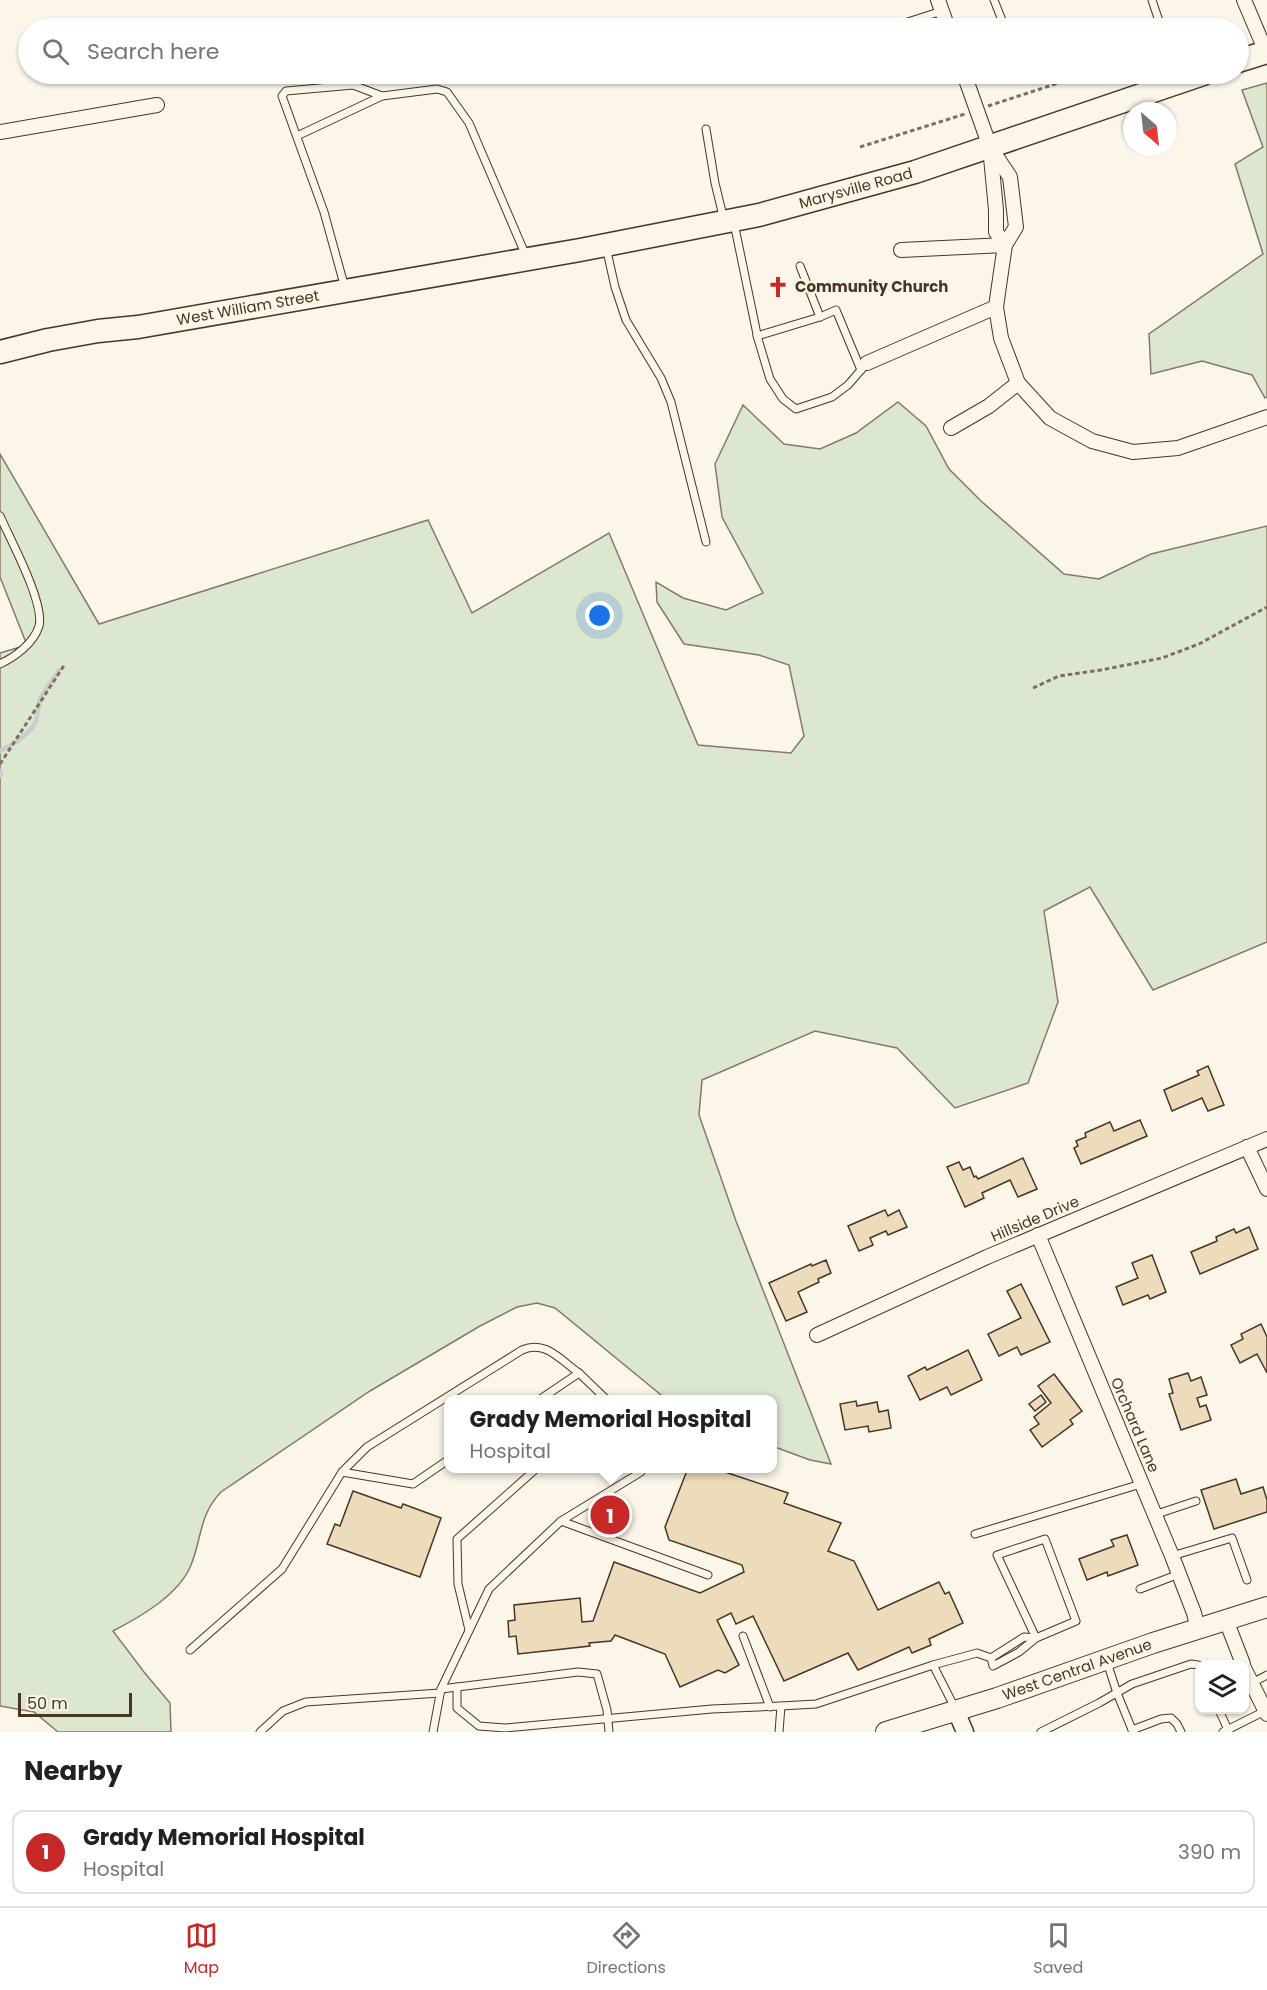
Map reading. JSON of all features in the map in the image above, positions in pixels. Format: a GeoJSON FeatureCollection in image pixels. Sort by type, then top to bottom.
{"type":"FeatureCollection","features":[{"type":"Feature","properties":{"kind":"highway"},"geometry":{"type":"LineString","coordinates":[[1249,58],[1266,52]]}},
{"type":"Feature","properties":{"kind":"highway","name":"Marysville Road"},"geometry":{"type":"LineString","coordinates":[[496,264],[759,215],[880,183],[1174,84]]}},
{"type":"Feature","properties":{"kind":"highway","name":"West William Street"},"geometry":{"type":"LineString","coordinates":[[0,352],[88,333],[138,327],[496,264]]}},
{"type":"Feature","properties":{"kind":"main road","name":"West Central Avenue"},"geometry":{"type":"LineString","coordinates":[[886,1732],[956,1711],[1198,1629],[1264,1610]]}},
{"type":"Feature","properties":{"kind":"street"},"geometry":{"type":"LineString","coordinates":[[1244,0],[1266,52]]}},
{"type":"Feature","properties":{"kind":"street"},"geometry":{"type":"LineString","coordinates":[[968,84],[990,147],[1010,177],[1016,227],[1005,245],[996,307],[1001,338],[1018,383],[1050,418],[1092,441],[1133,452],[1178,448],[1267,417]]}},
{"type":"Feature","properties":{"kind":"street"},"geometry":{"type":"LineString","coordinates":[[0,132],[157,105]]}},
{"type":"Feature","properties":{"kind":"street"},"geometry":{"type":"LineString","coordinates":[[990,147],[996,232],[1005,245]]}},
{"type":"Feature","properties":{"kind":"street"},"geometry":{"type":"LineString","coordinates":[[901,250],[1005,245]]}},
{"type":"Feature","properties":{"kind":"street"},"geometry":{"type":"LineString","coordinates":[[864,366],[996,307]]}},
{"type":"Feature","properties":{"kind":"street"},"geometry":{"type":"LineString","coordinates":[[951,428],[989,406],[1018,383]]}},
{"type":"Feature","properties":{"kind":"street","name":"Hillside Drive"},"geometry":{"type":"LineString","coordinates":[[817,1335],[1038,1235],[1267,1139]]}},
{"type":"Feature","properties":{"kind":"street"},"geometry":{"type":"LineString","coordinates":[[1247,1147],[1267,1189]]}},
{"type":"Feature","properties":{"kind":"street","name":"Orchard Lane"},"geometry":{"type":"LineString","coordinates":[[1038,1235],[1172,1556],[1198,1629]]}},
{"type":"Feature","properties":{"kind":"street"},"geometry":{"type":"LineString","coordinates":[[1226,1620],[1242,1660]]}},
{"type":"Feature","properties":{"kind":"street"},"geometry":{"type":"LineString","coordinates":[[1249,1677],[1266,1713]]}},
{"type":"Feature","properties":{"kind":"street"},"geometry":{"type":"LineString","coordinates":[[956,1711],[965,1732]]}},
{"type":"Feature","properties":{"kind":"lane"},"geometry":{"type":"LineString","coordinates":[[994,0],[1001,18]]}},
{"type":"Feature","properties":{"kind":"lane"},"geometry":{"type":"LineString","coordinates":[[1152,0],[1158,18]]}},
{"type":"Feature","properties":{"kind":"lane"},"geometry":{"type":"LineString","coordinates":[[912,18],[943,4]]}},
{"type":"Feature","properties":{"kind":"lane"},"geometry":{"type":"LineString","coordinates":[[346,291],[324,212],[282,96],[286,91],[353,85],[382,96]]}},
{"type":"Feature","properties":{"kind":"lane"},"geometry":{"type":"LineString","coordinates":[[297,136],[382,96],[437,89],[447,92],[469,123],[527,259]]}},
{"type":"Feature","properties":{"kind":"lane"},"geometry":{"type":"LineString","coordinates":[[706,129],[715,183],[729,221],[757,336],[770,379],[783,399],[796,409],[832,397],[848,385],[864,366],[836,310],[757,336]]}},
{"type":"Feature","properties":{"kind":"lane"},"geometry":{"type":"LineString","coordinates":[[606,245],[615,286],[626,320],[661,378],[671,402],[706,542]]}},
{"type":"Feature","properties":{"kind":"lane"},"geometry":{"type":"LineString","coordinates":[[800,266],[820,317]]}},
{"type":"Feature","properties":{"kind":"lane"},"geometry":{"type":"LineString","coordinates":[[0,516],[37,600],[39,625],[28,645],[0,664]]}},
{"type":"Feature","properties":{"kind":"lane"},"geometry":{"type":"LineString","coordinates":[[452,1395],[533,1346],[544,1348],[579,1373],[602,1395]]}},
{"type":"Feature","properties":{"kind":"lane"},"geometry":{"type":"LineString","coordinates":[[546,1395],[579,1373]]}},
{"type":"Feature","properties":{"kind":"lane"},"geometry":{"type":"LineString","coordinates":[[190,1650],[282,1569],[342,1472],[367,1447],[444,1400]]}},
{"type":"Feature","properties":{"kind":"lane"},"geometry":{"type":"LineString","coordinates":[[342,1472],[413,1484],[444,1463]]}},
{"type":"Feature","properties":{"kind":"lane"},"geometry":{"type":"LineString","coordinates":[[469,1630],[458,1584],[457,1539],[531,1473]]}},
{"type":"Feature","properties":{"kind":"lane"},"geometry":{"type":"LineString","coordinates":[[433,1732],[440,1691],[489,1588],[561,1521],[639,1473]]}},
{"type":"Feature","properties":{"kind":"lane"},"geometry":{"type":"LineString","coordinates":[[975,1534],[1141,1484]]}},
{"type":"Feature","properties":{"kind":"lane"},"geometry":{"type":"LineString","coordinates":[[1154,1515],[1196,1501]]}},
{"type":"Feature","properties":{"kind":"lane"},"geometry":{"type":"LineString","coordinates":[[561,1521],[708,1575]]}},
{"type":"Feature","properties":{"kind":"lane"},"geometry":{"type":"LineString","coordinates":[[1172,1556],[1232,1538],[1247,1580]]}},
{"type":"Feature","properties":{"kind":"lane"},"geometry":{"type":"LineString","coordinates":[[457,1687],[458,1708],[479,1726],[505,1728],[712,1709],[816,1704],[933,1665],[977,1653],[990,1659],[993,1666],[1019,1652],[1036,1638],[1076,1621],[1045,1539],[997,1556],[1036,1638]]}},
{"type":"Feature","properties":{"kind":"lane"},"geometry":{"type":"LineString","coordinates":[[1140,1590],[1179,1574]]}},
{"type":"Feature","properties":{"kind":"lane"},"geometry":{"type":"LineString","coordinates":[[743,1636],[770,1707]]}},
{"type":"Feature","properties":{"kind":"lane"},"geometry":{"type":"LineString","coordinates":[[1107,1659],[1132,1731],[1161,1719],[1171,1718],[1181,1732]]}},
{"type":"Feature","properties":{"kind":"lane"},"geometry":{"type":"LineString","coordinates":[[933,1665],[956,1711]]}},
{"type":"Feature","properties":{"kind":"lane"},"geometry":{"type":"LineString","coordinates":[[1041,1732],[1132,1684],[1195,1665]]}},
{"type":"Feature","properties":{"kind":"lane"},"geometry":{"type":"LineString","coordinates":[[260,1732],[283,1711],[306,1702],[440,1691],[578,1672],[597,1674],[609,1732]]}},
{"type":"Feature","properties":{"kind":"lane"},"geometry":{"type":"LineString","coordinates":[[1252,1683],[1267,1675]]}},
{"type":"Feature","properties":{"kind":"lane"},"geometry":{"type":"LineString","coordinates":[[779,1732],[781,1706]]}},
{"type":"Feature","properties":{"kind":"lane"},"geometry":{"type":"LineString","coordinates":[[1221,1714],[1227,1731],[1266,1713]]}},
{"type":"Feature","properties":{"kind":"path"},"geometry":{"type":"LineString","coordinates":[[1033,688],[1059,676],[1162,658],[1199,644],[1267,607]]}},
{"type":"Feature","properties":{"kind":"path"},"geometry":{"type":"LineString","coordinates":[[0,764],[65,664]]}},
{"type":"Feature","properties":{"kind":"green space"},"geometry":{"type":"Polygon","coordinates":[[[1267,83],[1267,397],[1265,398],[1252,375],[1202,361],[1151,374],[1149,334],[1263,254],[1235,164],[1263,147],[1242,90],[1267,83]]]}},
{"type":"Feature","properties":{"kind":"green space"},"geometry":{"type":"Polygon","coordinates":[[[898,402],[926,426],[949,469],[981,501],[1064,574],[1099,579],[1151,554],[1267,526],[1267,942],[1153,990],[1090,887],[1044,911],[1058,1002],[1028,1083],[955,1108],[897,1048],[815,1031],[702,1080],[699,1115],[736,1221],[831,1464],[810,1460],[777,1448],[777,1395],[661,1395],[555,1308],[537,1303],[517,1307],[480,1326],[370,1391],[221,1492],[209,1509],[191,1565],[178,1586],[158,1604],[113,1631],[170,1703],[171,1732],[58,1732],[34,1712],[0,1706],[0,653],[27,645],[0,577],[0,454],[99,624],[428,520],[472,613],[609,533],[698,745],[791,753],[804,736],[789,665],[759,655],[684,644],[657,602],[656,582],[683,598],[726,610],[763,593],[722,517],[715,464],[743,405],[784,444],[820,449],[856,433],[898,402]]]}},
{"type":"Feature","properties":{"kind":"building"},"geometry":{"type":"Polygon","coordinates":[[[1208,1066],[1224,1105],[1208,1111],[1202,1098],[1172,1111],[1164,1090],[1199,1075],[1197,1071],[1208,1066]]]}},
{"type":"Feature","properties":{"kind":"building"},"geometry":{"type":"Polygon","coordinates":[[[1140,1120],[1147,1136],[1081,1164],[1074,1148],[1078,1146],[1076,1141],[1086,1137],[1085,1133],[1110,1122],[1114,1131],[1140,1120]]]}},
{"type":"Feature","properties":{"kind":"building"},"geometry":{"type":"Polygon","coordinates":[[[1023,1158],[1037,1189],[1018,1197],[1010,1180],[982,1193],[984,1198],[965,1207],[947,1167],[959,1162],[963,1170],[970,1167],[974,1177],[978,1179],[1023,1158]]]}},
{"type":"Feature","properties":{"kind":"building"},"geometry":{"type":"Polygon","coordinates":[[[885,1210],[888,1216],[899,1210],[907,1227],[888,1235],[886,1231],[870,1238],[873,1245],[859,1251],[848,1226],[885,1210]]]}},
{"type":"Feature","properties":{"kind":"building"},"geometry":{"type":"Polygon","coordinates":[[[1249,1227],[1258,1249],[1200,1274],[1191,1252],[1217,1241],[1216,1237],[1234,1229],[1236,1233],[1249,1227]]]}},
{"type":"Feature","properties":{"kind":"building"},"geometry":{"type":"Polygon","coordinates":[[[1152,1255],[1166,1292],[1150,1299],[1148,1295],[1123,1305],[1116,1287],[1138,1278],[1132,1263],[1152,1255]]]}},
{"type":"Feature","properties":{"kind":"building"},"geometry":{"type":"Polygon","coordinates":[[[826,1260],[831,1273],[818,1279],[819,1282],[798,1292],[807,1312],[786,1321],[769,1283],[811,1264],[812,1266],[826,1260]]]}},
{"type":"Feature","properties":{"kind":"building"},"geometry":{"type":"Polygon","coordinates":[[[1021,1284],[1050,1342],[1021,1355],[1017,1347],[999,1356],[988,1334],[1021,1318],[1007,1291],[1021,1284]]]}},
{"type":"Feature","properties":{"kind":"building"},"geometry":{"type":"Polygon","coordinates":[[[1261,1324],[1267,1337],[1267,1373],[1257,1354],[1240,1363],[1231,1345],[1243,1339],[1241,1334],[1261,1324]]]}},
{"type":"Feature","properties":{"kind":"building"},"geometry":{"type":"Polygon","coordinates":[[[968,1350],[982,1380],[951,1395],[947,1387],[920,1400],[908,1376],[925,1367],[927,1370],[968,1350]]]}},
{"type":"Feature","properties":{"kind":"building"},"geometry":{"type":"Polygon","coordinates":[[[1188,1373],[1191,1381],[1201,1377],[1207,1395],[1197,1398],[1200,1407],[1206,1405],[1211,1420],[1181,1430],[1169,1394],[1173,1393],[1169,1379],[1188,1373]]]}},
{"type":"Feature","properties":{"kind":"building"},"geometry":{"type":"Polygon","coordinates":[[[1054,1374],[1082,1411],[1070,1420],[1073,1424],[1042,1447],[1030,1430],[1039,1424],[1034,1417],[1051,1403],[1038,1386],[1054,1374]]]}},
{"type":"Feature","properties":{"kind":"building"},"geometry":{"type":"Polygon","coordinates":[[[1041,1395],[1046,1402],[1035,1411],[1029,1404],[1041,1395]]]}},
{"type":"Feature","properties":{"kind":"building"},"geometry":{"type":"Polygon","coordinates":[[[856,1401],[857,1406],[877,1402],[879,1412],[888,1410],[891,1428],[869,1432],[868,1426],[845,1430],[840,1404],[856,1401]]]}},
{"type":"Feature","properties":{"kind":"building"},"geometry":{"type":"Polygon","coordinates":[[[686,1473],[728,1473],[788,1493],[784,1503],[841,1523],[828,1551],[854,1561],[878,1610],[939,1582],[945,1594],[949,1592],[963,1623],[929,1639],[931,1645],[912,1653],[909,1647],[858,1670],[848,1653],[784,1681],[753,1616],[736,1624],[731,1613],[717,1620],[739,1665],[725,1673],[718,1670],[680,1687],[665,1654],[615,1635],[611,1641],[589,1643],[590,1646],[518,1654],[516,1636],[509,1637],[508,1621],[515,1620],[514,1605],[580,1598],[582,1622],[593,1621],[614,1562],[700,1593],[744,1572],[742,1565],[669,1540],[665,1527],[686,1473]]]}},
{"type":"Feature","properties":{"kind":"building"},"geometry":{"type":"Polygon","coordinates":[[[1236,1479],[1241,1494],[1263,1487],[1267,1500],[1267,1512],[1214,1529],[1201,1490],[1236,1479]]]}},
{"type":"Feature","properties":{"kind":"building"},"geometry":{"type":"Polygon","coordinates":[[[353,1491],[401,1508],[403,1504],[441,1518],[420,1577],[327,1544],[335,1524],[340,1526],[353,1491]]]}},
{"type":"Feature","properties":{"kind":"building"},"geometry":{"type":"Polygon","coordinates":[[[1127,1535],[1138,1565],[1108,1576],[1107,1572],[1087,1580],[1079,1559],[1114,1546],[1111,1540],[1127,1535]]]}},
{"type":"Feature","properties":{"kind":"waterway"},"geometry":{"type":"LineString","coordinates":[[0,751],[18,741],[32,728],[36,721],[40,698],[59,670]]}},
{"type":"Feature","properties":{"kind":"waterway"},"geometry":{"type":"LineString","coordinates":[[0,771],[0,776]]}},
{"type":"Feature","properties":{"kind":"place","name":"Community Church"},"geometry":{"type":"Point","coordinates":[778,287]}},
{"type":"Feature","properties":{"kind":"place","name":"Grady Memorial Hospital"},"geometry":{"type":"Point","coordinates":[610,1515]}}]}
